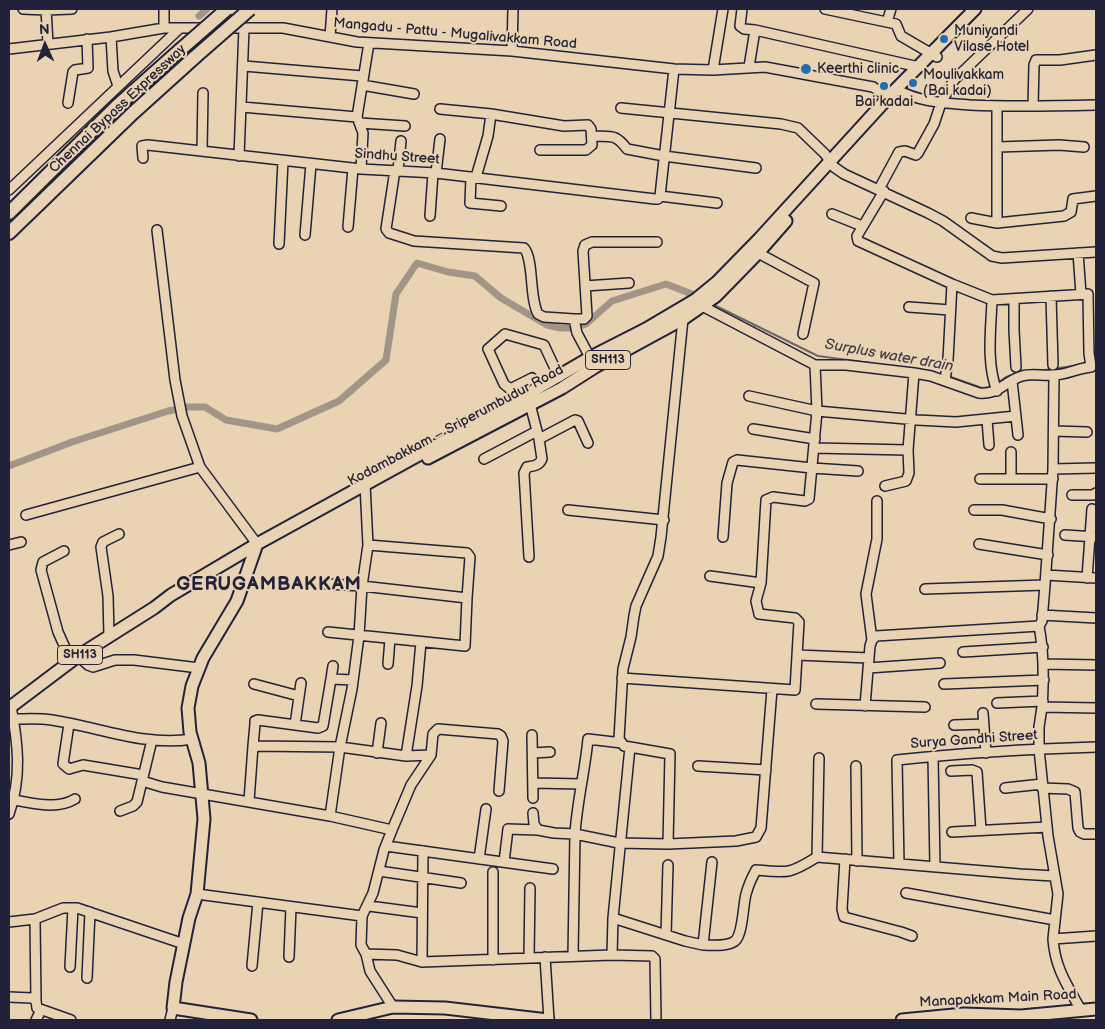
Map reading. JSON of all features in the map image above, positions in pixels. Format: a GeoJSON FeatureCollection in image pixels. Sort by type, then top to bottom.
{"type":"FeatureCollection","features":[{"type":"Feature","properties":{"kind":"highway","name":"Chennai Bypass Expressway"},"geometry":{"type":"LineString","coordinates":[[9,213],[117,106],[227,9]]}},
{"type":"Feature","properties":{"kind":"highway","name":"Chennai Bypass Expressway"},"geometry":{"type":"LineString","coordinates":[[9,233],[132,112],[250,9]]}},
{"type":"Feature","properties":{"kind":"main road","name":"Kodambakkam – Sriperumbudur Road"},"geometry":{"type":"LineString","coordinates":[[10,707],[75,658],[154,608],[174,593],[529,399],[562,388],[593,362],[646,329],[716,296],[758,254],[832,165],[919,67],[934,55],[975,9]]}},
{"type":"Feature","properties":{"kind":"main road","name":"Kodambakkam – Sriperumbudur Road"},"geometry":{"type":"LineString","coordinates":[[895,95],[982,9]]}},
{"type":"Feature","properties":{"kind":"main road","name":"Kodambakkam – Sriperumbudur Road"},"geometry":{"type":"LineString","coordinates":[[529,399],[540,387],[559,377],[683,319],[832,165]]}},
{"type":"Feature","properties":{"kind":"main road"},"geometry":{"type":"LineString","coordinates":[[251,1020],[173,1008],[176,982],[189,918],[197,894],[204,819],[199,763],[190,732],[188,708],[192,686],[199,668],[237,601],[255,549]]}},
{"type":"Feature","properties":{"kind":"main road"},"geometry":{"type":"LineString","coordinates":[[338,1020],[393,1007],[445,1008],[523,1019],[548,1020]]}},
{"type":"Feature","properties":{"kind":"main road","name":"Manapakkam Main Road"},"geometry":{"type":"LineString","coordinates":[[902,1020],[964,1014],[1023,1018],[1096,1009]]}},
{"type":"Feature","properties":{"kind":"street"},"geometry":{"type":"LineString","coordinates":[[23,9],[72,9]]}},
{"type":"Feature","properties":{"kind":"street"},"geometry":{"type":"LineString","coordinates":[[46,9],[48,44]]}},
{"type":"Feature","properties":{"kind":"street"},"geometry":{"type":"LineString","coordinates":[[164,9],[164,28]]}},
{"type":"Feature","properties":{"kind":"street"},"geometry":{"type":"LineString","coordinates":[[330,37],[332,9]]}},
{"type":"Feature","properties":{"kind":"street"},"geometry":{"type":"LineString","coordinates":[[512,51],[513,9]]}},
{"type":"Feature","properties":{"kind":"street"},"geometry":{"type":"LineString","coordinates":[[713,70],[723,9]]}},
{"type":"Feature","properties":{"kind":"street"},"geometry":{"type":"LineString","coordinates":[[742,9],[740,26],[744,28],[919,67]]}},
{"type":"Feature","properties":{"kind":"street"},"geometry":{"type":"LineString","coordinates":[[825,9],[852,12],[896,24],[901,36],[934,55]]}},
{"type":"Feature","properties":{"kind":"street"},"geometry":{"type":"LineString","coordinates":[[887,22],[891,9]]}},
{"type":"Feature","properties":{"kind":"street"},"geometry":{"type":"LineString","coordinates":[[1028,9],[954,80],[941,103],[934,124],[918,153],[916,155],[905,151],[899,152],[882,190],[857,236],[860,242],[992,300],[1088,294]]}},
{"type":"Feature","properties":{"kind":"street","name":"Mangadu - Pattu - Mugalivakkam Road"},"geometry":{"type":"LineString","coordinates":[[9,49],[111,37],[164,28],[284,28],[369,43],[512,51],[674,69],[713,70],[765,67],[873,87],[895,95],[941,103],[997,106],[1096,105]]}},
{"type":"Feature","properties":{"kind":"street"},"geometry":{"type":"LineString","coordinates":[[239,156],[244,28]]}},
{"type":"Feature","properties":{"kind":"street"},"geometry":{"type":"LineString","coordinates":[[9,190],[179,29]]}},
{"type":"Feature","properties":{"kind":"street"},"geometry":{"type":"LineString","coordinates":[[749,67],[755,30]]}},
{"type":"Feature","properties":{"kind":"street"},"geometry":{"type":"LineString","coordinates":[[111,37],[114,76],[118,86]]}},
{"type":"Feature","properties":{"kind":"street"},"geometry":{"type":"LineString","coordinates":[[68,103],[73,72],[88,68],[87,40]]}},
{"type":"Feature","properties":{"kind":"street"},"geometry":{"type":"LineString","coordinates":[[348,226],[363,133],[359,120],[362,81],[369,43]]}},
{"type":"Feature","properties":{"kind":"street"},"geometry":{"type":"LineString","coordinates":[[1033,106],[1034,62],[1039,59],[1060,60],[1096,55]]}},
{"type":"Feature","properties":{"kind":"street"},"geometry":{"type":"LineString","coordinates":[[244,66],[362,81],[414,94]]}},
{"type":"Feature","properties":{"kind":"street"},"geometry":{"type":"LineString","coordinates":[[660,196],[674,69]]}},
{"type":"Feature","properties":{"kind":"street"},"geometry":{"type":"LineString","coordinates":[[202,151],[203,93]]}},
{"type":"Feature","properties":{"kind":"street"},"geometry":{"type":"LineString","coordinates":[[997,106],[997,222]]}},
{"type":"Feature","properties":{"kind":"street"},"geometry":{"type":"LineString","coordinates":[[242,107],[405,126]]}},
{"type":"Feature","properties":{"kind":"street"},"geometry":{"type":"LineString","coordinates":[[621,108],[791,125],[798,128],[825,154],[832,165],[844,174],[882,190],[943,221],[992,256],[1002,258],[1096,252]]}},
{"type":"Feature","properties":{"kind":"street"},"geometry":{"type":"LineString","coordinates":[[440,109],[491,114],[564,126],[588,125],[591,129],[592,145],[586,150],[540,150]]}},
{"type":"Feature","properties":{"kind":"street"},"geometry":{"type":"LineString","coordinates":[[491,114],[488,136],[473,177],[470,203],[501,206]]}},
{"type":"Feature","properties":{"kind":"street"},"geometry":{"type":"LineString","coordinates":[[592,136],[615,137],[621,140],[627,149],[664,156],[756,168]]}},
{"type":"Feature","properties":{"kind":"street"},"geometry":{"type":"LineString","coordinates":[[430,216],[434,173],[440,139]]}},
{"type":"Feature","properties":{"kind":"street"},"geometry":{"type":"LineString","coordinates":[[401,140],[386,229],[389,233],[414,241],[524,248],[528,255],[532,296],[538,314],[544,317],[574,321],[584,319],[587,316],[583,251],[588,243],[657,242]]}},
{"type":"Feature","properties":{"kind":"street","name":"Sindhu Street"},"geometry":{"type":"LineString","coordinates":[[143,158],[141,148],[144,145],[357,169],[396,170],[473,177],[655,200],[660,196],[717,203]]}},
{"type":"Feature","properties":{"kind":"street"},"geometry":{"type":"LineString","coordinates":[[998,146],[1059,145],[1084,147]]}},
{"type":"Feature","properties":{"kind":"street"},"geometry":{"type":"LineString","coordinates":[[279,244],[283,161]]}},
{"type":"Feature","properties":{"kind":"street"},"geometry":{"type":"LineString","coordinates":[[305,235],[311,164]]}},
{"type":"Feature","properties":{"kind":"street"},"geometry":{"type":"LineString","coordinates":[[971,218],[1012,222],[1068,215],[1071,212],[1073,199],[1096,196]]}},
{"type":"Feature","properties":{"kind":"street"},"geometry":{"type":"LineString","coordinates":[[832,214],[862,226]]}},
{"type":"Feature","properties":{"kind":"street"},"geometry":{"type":"LineString","coordinates":[[157,230],[178,404],[200,467],[255,549]]}},
{"type":"Feature","properties":{"kind":"street"},"geometry":{"type":"LineString","coordinates":[[698,303],[815,365],[846,365],[945,377],[979,393],[988,394],[995,387],[1024,375],[1054,376],[1092,366],[1088,294],[1078,253]]}},
{"type":"Feature","properties":{"kind":"street"},"geometry":{"type":"LineString","coordinates":[[758,254],[814,282],[803,334]]}},
{"type":"Feature","properties":{"kind":"street"},"geometry":{"type":"LineString","coordinates":[[586,286],[629,283]]}},
{"type":"Feature","properties":{"kind":"street"},"geometry":{"type":"LineString","coordinates":[[945,377],[952,284]]}},
{"type":"Feature","properties":{"kind":"street"},"geometry":{"type":"LineString","coordinates":[[1051,296],[1053,365]]}},
{"type":"Feature","properties":{"kind":"street"},"geometry":{"type":"LineString","coordinates":[[1014,299],[1016,367]]}},
{"type":"Feature","properties":{"kind":"street"},"geometry":{"type":"LineString","coordinates":[[992,300],[990,356],[995,387]]}},
{"type":"Feature","properties":{"kind":"street"},"geometry":{"type":"LineString","coordinates":[[909,307],[950,310]]}},
{"type":"Feature","properties":{"kind":"street"},"geometry":{"type":"LineString","coordinates":[[612,954],[626,745],[619,738],[622,678],[635,611],[658,556],[664,520],[683,319]]}},
{"type":"Feature","properties":{"kind":"street"},"geometry":{"type":"LineString","coordinates":[[574,321],[577,333],[593,362]]}},
{"type":"Feature","properties":{"kind":"street"},"geometry":{"type":"LineString","coordinates":[[540,387],[532,378],[516,387],[510,389],[507,387],[488,349],[505,334],[544,345],[559,377]]}},
{"type":"Feature","properties":{"kind":"street"},"geometry":{"type":"LineString","coordinates":[[622,678],[795,690],[798,619],[759,614],[756,601],[760,583],[766,500],[773,497],[808,501],[810,497],[817,411],[815,365]]}},
{"type":"Feature","properties":{"kind":"street"},"geometry":{"type":"LineString","coordinates":[[885,486],[907,480],[914,373]]}},
{"type":"Feature","properties":{"kind":"street"},"geometry":{"type":"LineString","coordinates":[[1054,376],[1051,519],[1042,622],[1039,626],[1043,647],[1044,680],[1043,704],[1039,727],[1039,749],[1047,827],[1058,894],[1053,939],[1054,957],[1063,979],[1081,1010]]}},
{"type":"Feature","properties":{"kind":"street"},"geometry":{"type":"LineString","coordinates":[[1012,381],[1018,435]]}},
{"type":"Feature","properties":{"kind":"street"},"geometry":{"type":"LineString","coordinates":[[749,396],[817,411],[912,420],[956,422],[1016,416]]}},
{"type":"Feature","properties":{"kind":"street"},"geometry":{"type":"LineString","coordinates":[[529,399],[542,459],[541,462],[527,468],[524,473],[529,557]]}},
{"type":"Feature","properties":{"kind":"street"},"geometry":{"type":"LineString","coordinates":[[484,459],[576,420],[588,443]]}},
{"type":"Feature","properties":{"kind":"street"},"geometry":{"type":"LineString","coordinates":[[987,420],[989,445]]}},
{"type":"Feature","properties":{"kind":"street"},"geometry":{"type":"LineString","coordinates":[[753,429],[814,444],[908,450]]}},
{"type":"Feature","properties":{"kind":"street"},"geometry":{"type":"LineString","coordinates":[[1054,432],[1087,432]]}},
{"type":"Feature","properties":{"kind":"street"},"geometry":{"type":"LineString","coordinates":[[1011,452],[1011,479]]}},
{"type":"Feature","properties":{"kind":"street"},"geometry":{"type":"LineString","coordinates":[[723,537],[727,483],[733,462],[737,460],[858,471]]}},
{"type":"Feature","properties":{"kind":"street"},"geometry":{"type":"LineString","coordinates":[[26,515],[200,467]]}},
{"type":"Feature","properties":{"kind":"street"},"geometry":{"type":"LineString","coordinates":[[1053,469],[1096,468]]}},
{"type":"Feature","properties":{"kind":"street"},"geometry":{"type":"LineString","coordinates":[[980,479],[1053,479]]}},
{"type":"Feature","properties":{"kind":"street"},"geometry":{"type":"LineString","coordinates":[[330,816],[360,636],[362,586],[368,545],[365,488]]}},
{"type":"Feature","properties":{"kind":"street"},"geometry":{"type":"LineString","coordinates":[[1072,495],[1093,495],[1096,493]]}},
{"type":"Feature","properties":{"kind":"street"},"geometry":{"type":"LineString","coordinates":[[865,706],[872,640],[866,594],[877,539],[877,501]]}},
{"type":"Feature","properties":{"kind":"street"},"geometry":{"type":"LineString","coordinates":[[1046,575],[1092,578],[1092,509]]}},
{"type":"Feature","properties":{"kind":"street"},"geometry":{"type":"LineString","coordinates":[[568,510],[664,520]]}},
{"type":"Feature","properties":{"kind":"street"},"geometry":{"type":"LineString","coordinates":[[974,510],[1002,510],[1051,519]]}},
{"type":"Feature","properties":{"kind":"street"},"geometry":{"type":"LineString","coordinates":[[109,636],[108,596],[101,547],[103,542],[120,534]]}},
{"type":"Feature","properties":{"kind":"street"},"geometry":{"type":"LineString","coordinates":[[1065,535],[1093,537]]}},
{"type":"Feature","properties":{"kind":"street"},"geometry":{"type":"LineString","coordinates":[[9,545],[20,542]]}},
{"type":"Feature","properties":{"kind":"street"},"geometry":{"type":"LineString","coordinates":[[979,544],[1048,555]]}},
{"type":"Feature","properties":{"kind":"street"},"geometry":{"type":"LineString","coordinates":[[328,632],[464,646],[470,557],[467,552],[368,545]]}},
{"type":"Feature","properties":{"kind":"street"},"geometry":{"type":"LineString","coordinates":[[64,551],[43,562],[41,570],[58,632],[75,658],[93,667],[115,660],[134,660],[199,668]]}},
{"type":"Feature","properties":{"kind":"street"},"geometry":{"type":"LineString","coordinates":[[710,576],[760,583]]}},
{"type":"Feature","properties":{"kind":"street"},"geometry":{"type":"LineString","coordinates":[[328,584],[466,598]]}},
{"type":"Feature","properties":{"kind":"street"},"geometry":{"type":"LineString","coordinates":[[925,589],[1044,585]]}},
{"type":"Feature","properties":{"kind":"street"},"geometry":{"type":"LineString","coordinates":[[1042,615],[1096,618]]}},
{"type":"Feature","properties":{"kind":"street"},"geometry":{"type":"LineString","coordinates":[[872,640],[876,636],[882,635],[1039,626]]}},
{"type":"Feature","properties":{"kind":"street"},"geometry":{"type":"LineString","coordinates":[[388,664],[390,639]]}},
{"type":"Feature","properties":{"kind":"street"},"geometry":{"type":"LineString","coordinates":[[406,756],[421,642]]}},
{"type":"Feature","properties":{"kind":"street"},"geometry":{"type":"LineString","coordinates":[[963,652],[1043,647]]}},
{"type":"Feature","properties":{"kind":"street"},"geometry":{"type":"LineString","coordinates":[[797,655],[869,658]]}},
{"type":"Feature","properties":{"kind":"street"},"geometry":{"type":"LineString","coordinates":[[868,668],[940,663]]}},
{"type":"Feature","properties":{"kind":"street"},"geometry":{"type":"LineString","coordinates":[[1043,664],[1096,664]]}},
{"type":"Feature","properties":{"kind":"street"},"geometry":{"type":"LineString","coordinates":[[249,801],[255,721],[318,728],[323,726],[333,666]]}},
{"type":"Feature","properties":{"kind":"street"},"geometry":{"type":"LineString","coordinates":[[331,678],[353,680]]}},
{"type":"Feature","properties":{"kind":"street"},"geometry":{"type":"LineString","coordinates":[[944,684],[1044,680]]}},
{"type":"Feature","properties":{"kind":"street"},"geometry":{"type":"LineString","coordinates":[[295,725],[301,683]]}},
{"type":"Feature","properties":{"kind":"street"},"geometry":{"type":"LineString","coordinates":[[254,684],[299,696]]}},
{"type":"Feature","properties":{"kind":"street"},"geometry":{"type":"LineString","coordinates":[[504,862],[508,829],[575,834],[619,843],[668,844],[736,841],[756,837],[761,828],[772,689]]}},
{"type":"Feature","properties":{"kind":"street"},"geometry":{"type":"LineString","coordinates":[[997,703],[1096,708]]}},
{"type":"Feature","properties":{"kind":"street"},"geometry":{"type":"LineString","coordinates":[[816,704],[925,707]]}},
{"type":"Feature","properties":{"kind":"street"},"geometry":{"type":"LineString","coordinates":[[9,814],[14,800],[18,767],[17,736],[10,707]]}},
{"type":"Feature","properties":{"kind":"street"},"geometry":{"type":"LineString","coordinates":[[983,713],[986,753]]}},
{"type":"Feature","properties":{"kind":"street"},"geometry":{"type":"LineString","coordinates":[[14,719],[44,719],[164,742],[192,739]]}},
{"type":"Feature","properties":{"kind":"street"},"geometry":{"type":"LineString","coordinates":[[377,753],[381,723]]}},
{"type":"Feature","properties":{"kind":"street"},"geometry":{"type":"LineString","coordinates":[[69,724],[63,764],[69,769],[83,765],[142,778],[162,786],[330,816],[392,830]]}},
{"type":"Feature","properties":{"kind":"street"},"geometry":{"type":"LineString","coordinates":[[954,725],[984,724]]}},
{"type":"Feature","properties":{"kind":"street"},"geometry":{"type":"LineString","coordinates":[[393,1007],[370,971],[366,954],[361,945],[362,916],[368,906],[386,846],[411,785],[431,755],[433,734],[438,729],[498,734],[503,738],[499,791]]}},
{"type":"Feature","properties":{"kind":"street"},"geometry":{"type":"LineString","coordinates":[[532,735],[533,798]]}},
{"type":"Feature","properties":{"kind":"street"},"geometry":{"type":"LineString","coordinates":[[573,956],[575,834],[580,784],[586,761],[588,739],[670,754],[668,844]]}},
{"type":"Feature","properties":{"kind":"street"},"geometry":{"type":"LineString","coordinates":[[120,811],[133,806],[137,802],[152,740]]}},
{"type":"Feature","properties":{"kind":"street"},"geometry":{"type":"LineString","coordinates":[[253,746],[340,747],[406,756],[431,755]]}},
{"type":"Feature","properties":{"kind":"street","name":"Surya Gandhi Street"},"geometry":{"type":"LineString","coordinates":[[899,864],[897,760],[1039,749],[1096,747]]}},
{"type":"Feature","properties":{"kind":"street"},"geometry":{"type":"LineString","coordinates":[[533,753],[550,752]]}},
{"type":"Feature","properties":{"kind":"street"},"geometry":{"type":"LineString","coordinates":[[932,756],[935,866]]}},
{"type":"Feature","properties":{"kind":"street"},"geometry":{"type":"LineString","coordinates":[[818,857],[819,758]]}},
{"type":"Feature","properties":{"kind":"street"},"geometry":{"type":"LineString","coordinates":[[698,766],[766,770]]}},
{"type":"Feature","properties":{"kind":"street"},"geometry":{"type":"LineString","coordinates":[[856,766],[857,861]]}},
{"type":"Feature","properties":{"kind":"street"},"geometry":{"type":"LineString","coordinates":[[951,771],[972,770],[977,772],[981,830]]}},
{"type":"Feature","properties":{"kind":"street"},"geometry":{"type":"LineString","coordinates":[[534,783],[580,784]]}},
{"type":"Feature","properties":{"kind":"street"},"geometry":{"type":"LineString","coordinates":[[1004,788],[1042,786],[1068,789],[1075,792],[1078,828],[1084,834],[1096,834]]}},
{"type":"Feature","properties":{"kind":"street"},"geometry":{"type":"LineString","coordinates":[[14,800],[58,805],[75,799]]}},
{"type":"Feature","properties":{"kind":"street"},"geometry":{"type":"LineString","coordinates":[[479,859],[486,809]]}},
{"type":"Feature","properties":{"kind":"street"},"geometry":{"type":"LineString","coordinates":[[533,813],[534,824],[538,830]]}},
{"type":"Feature","properties":{"kind":"street"},"geometry":{"type":"LineString","coordinates":[[952,832],[1047,827]]}},
{"type":"Feature","properties":{"kind":"street"},"geometry":{"type":"LineString","coordinates":[[386,846],[553,868]]}},
{"type":"Feature","properties":{"kind":"street"},"geometry":{"type":"LineString","coordinates":[[422,962],[423,851]]}},
{"type":"Feature","properties":{"kind":"street"},"geometry":{"type":"LineString","coordinates":[[613,918],[703,945],[730,944],[736,940],[740,931],[747,890],[755,872],[794,871],[818,857],[1010,874],[1054,876]]}},
{"type":"Feature","properties":{"kind":"street"},"geometry":{"type":"LineString","coordinates":[[845,860],[842,909],[844,917],[912,936]]}},
{"type":"Feature","properties":{"kind":"street"},"geometry":{"type":"LineString","coordinates":[[703,945],[712,862]]}},
{"type":"Feature","properties":{"kind":"street"},"geometry":{"type":"LineString","coordinates":[[666,935],[668,865]]}},
{"type":"Feature","properties":{"kind":"street"},"geometry":{"type":"LineString","coordinates":[[379,871],[461,883]]}},
{"type":"Feature","properties":{"kind":"street"},"geometry":{"type":"LineString","coordinates":[[493,872],[493,960]]}},
{"type":"Feature","properties":{"kind":"street"},"geometry":{"type":"LineString","coordinates":[[529,958],[530,888]]}},
{"type":"Feature","properties":{"kind":"street"},"geometry":{"type":"LineString","coordinates":[[906,893],[1055,920]]}},
{"type":"Feature","properties":{"kind":"street"},"geometry":{"type":"LineString","coordinates":[[197,894],[362,916]]}},
{"type":"Feature","properties":{"kind":"street"},"geometry":{"type":"LineString","coordinates":[[252,966],[258,902]]}},
{"type":"Feature","properties":{"kind":"street"},"geometry":{"type":"LineString","coordinates":[[368,906],[422,914]]}},
{"type":"Feature","properties":{"kind":"street"},"geometry":{"type":"LineString","coordinates":[[289,957],[291,907]]}},
{"type":"Feature","properties":{"kind":"street"},"geometry":{"type":"LineString","coordinates":[[9,922],[35,919],[63,908],[73,908],[184,944]]}},
{"type":"Feature","properties":{"kind":"street"},"geometry":{"type":"LineString","coordinates":[[70,967],[73,908]]}},
{"type":"Feature","properties":{"kind":"street"},"geometry":{"type":"LineString","coordinates":[[87,978],[90,912]]}},
{"type":"Feature","properties":{"kind":"street"},"geometry":{"type":"LineString","coordinates":[[35,919],[37,1008],[71,1020]]}},
{"type":"Feature","properties":{"kind":"street"},"geometry":{"type":"LineString","coordinates":[[1053,939],[1096,936]]}},
{"type":"Feature","properties":{"kind":"street"},"geometry":{"type":"LineString","coordinates":[[366,954],[397,955],[422,962],[612,954],[652,956],[655,960],[656,1020]]}},
{"type":"Feature","properties":{"kind":"street"},"geometry":{"type":"LineString","coordinates":[[545,958],[548,1020]]}},
{"type":"Feature","properties":{"kind":"street"},"geometry":{"type":"LineString","coordinates":[[9,997],[32,998],[36,1001]]}},
{"type":"Feature","properties":{"kind":"street"},"geometry":{"type":"LineString","coordinates":[[170,1020],[173,1008]]}},
{"type":"Feature","properties":{"kind":"street"},"geometry":{"type":"LineString","coordinates":[[36,1020],[41,1010]]}},
{"type":"Feature","properties":{"kind":"waterway"},"geometry":{"type":"LineString","coordinates":[[199,16],[207,9]]}},
{"type":"Feature","properties":{"kind":"waterway"},"geometry":{"type":"LineString","coordinates":[[9,466],[72,442],[168,411],[187,407],[205,407],[226,420],[277,429],[339,401],[386,360],[396,294],[417,263],[448,272],[475,276],[501,298],[547,325],[560,328],[572,328],[586,324],[612,301],[666,284],[697,296]]}},
{"type":"Feature","properties":{"kind":"waterway","name":"Surplus water drain"},"geometry":{"type":"LineString","coordinates":[[714,305],[818,356],[870,363]]}},
{"type":"Feature","properties":{"kind":"waterway","name":"Surplus water drain"},"geometry":{"type":"LineString","coordinates":[[1038,371],[1080,365]]}},
{"type":"Feature","properties":{"kind":"waterway","name":"Surplus water drain"},"geometry":{"type":"LineString","coordinates":[[998,383],[1006,377],[1018,373]]}},
{"type":"Feature","properties":{"kind":"waterway","name":"Surplus water drain"},"geometry":{"type":"LineString","coordinates":[[948,376],[982,388],[992,387]]}},
{"type":"Feature","properties":{"kind":"place","name":"Muniyandi Vilase Hotel"},"geometry":{"type":"Point","coordinates":[944,39]}},
{"type":"Feature","properties":{"kind":"place","name":"Keerthi clinic"},"geometry":{"type":"Point","coordinates":[806,69]}},
{"type":"Feature","properties":{"kind":"place","name":"Moulivakkam (Bai kadai)"},"geometry":{"type":"Point","coordinates":[913,83]}},
{"type":"Feature","properties":{"kind":"place","name":"Bai kadai"},"geometry":{"type":"Point","coordinates":[884,86]}},
{"type":"Feature","properties":{"kind":"district","name":"GERUGAMBAKKAM"},"geometry":{"type":"Point","coordinates":[269,585]}}]}
